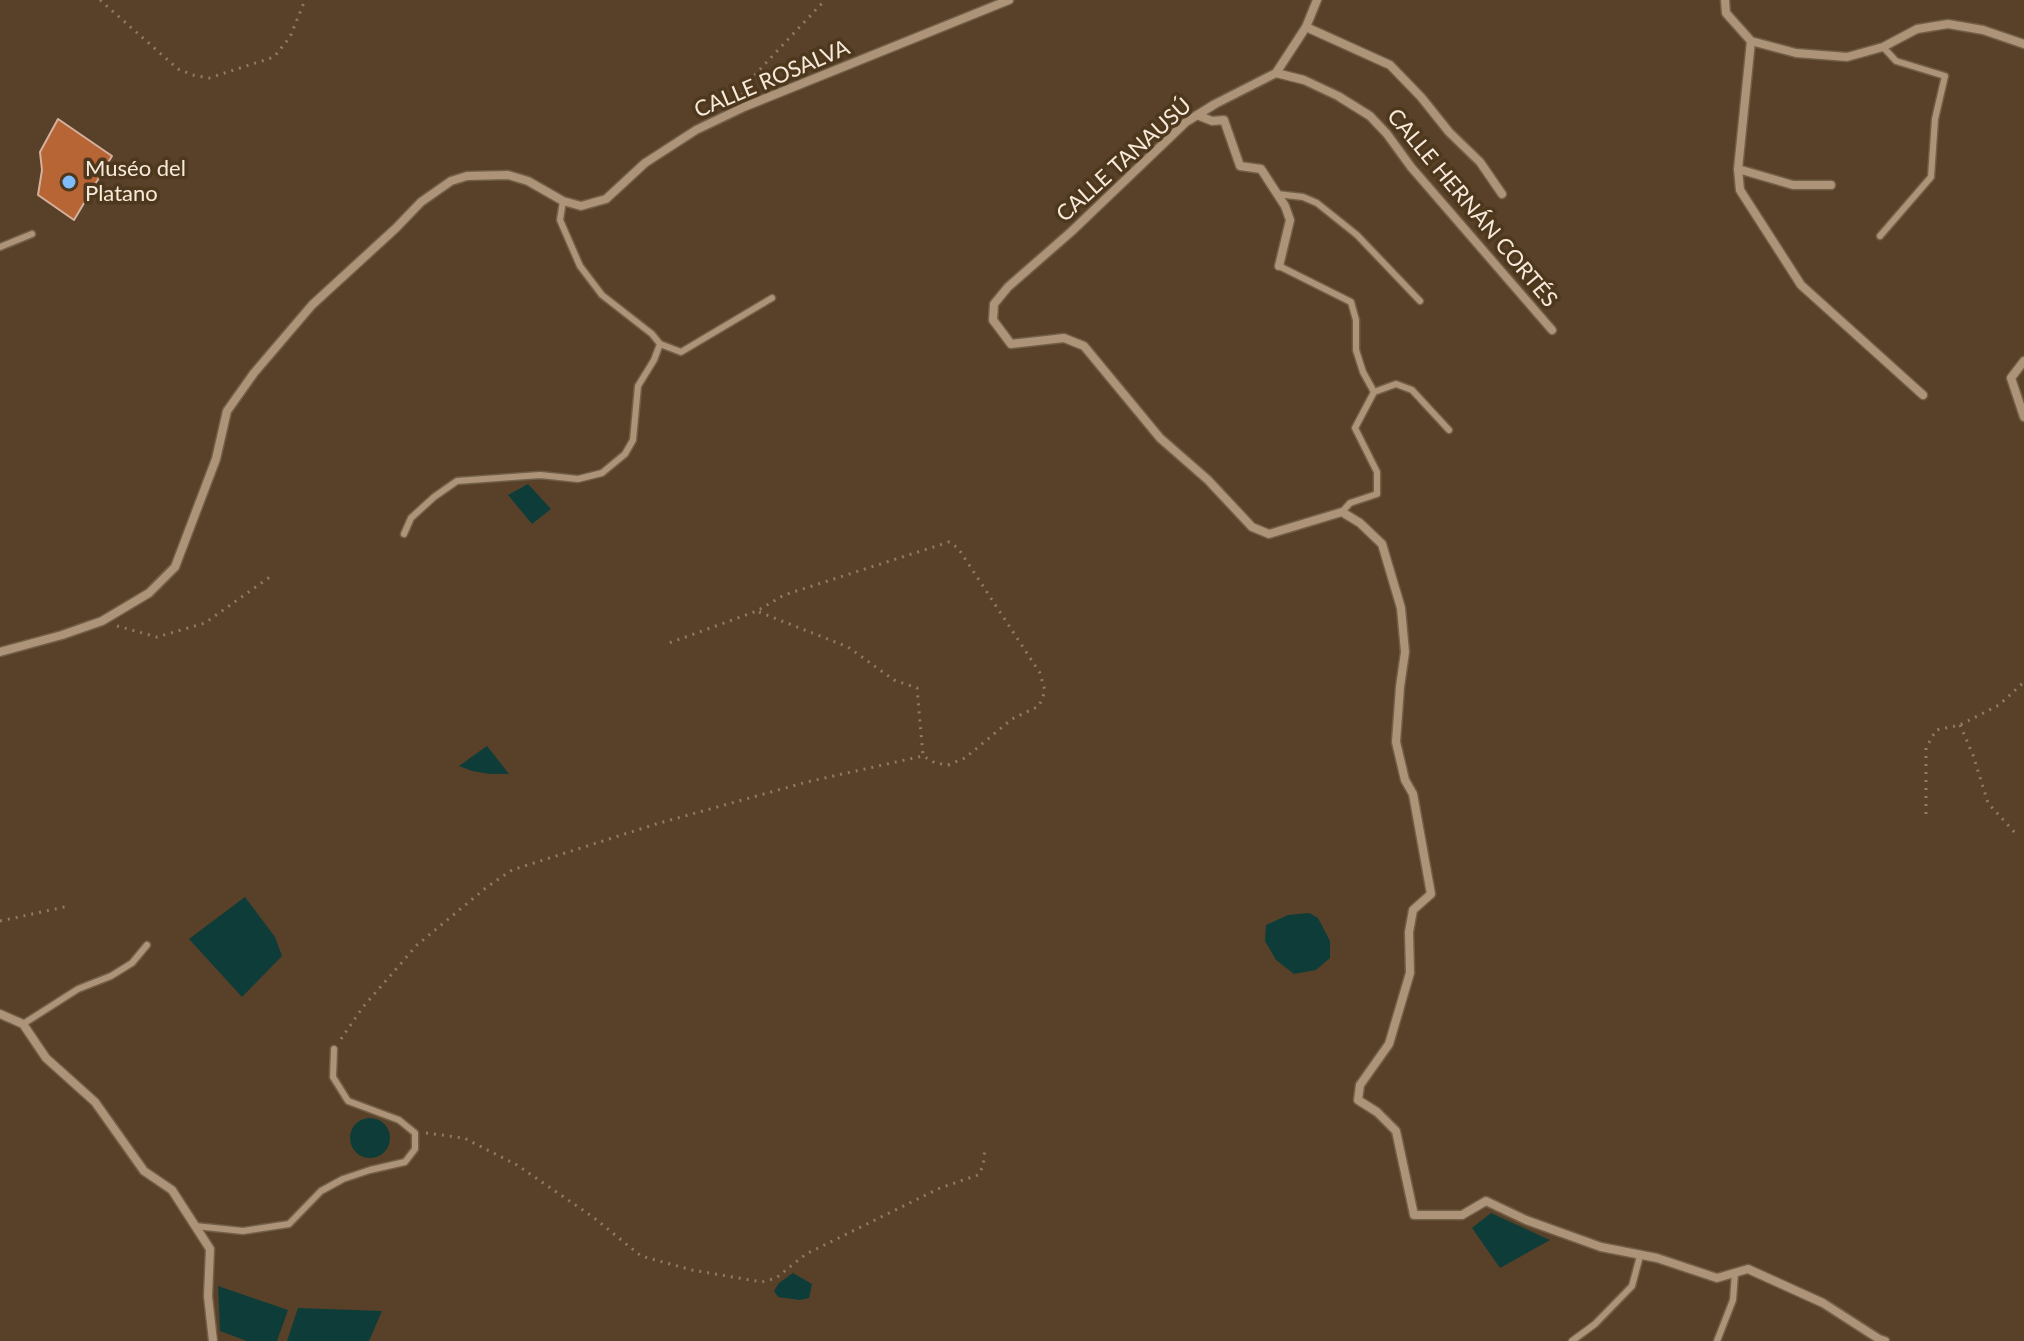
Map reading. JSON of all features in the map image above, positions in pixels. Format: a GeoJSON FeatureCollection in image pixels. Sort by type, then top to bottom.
{"type":"FeatureCollection","features":[{"type":"Feature","properties":{"kind":"street","name":"CALLE ROSALVA"},"geometry":{"type":"LineString","coordinates":[[563,201],[581,206],[606,199],[645,163],[696,130],[744,107],[1009,0]]}},
{"type":"Feature","properties":{"kind":"street","name":"CALLE TANAUSÚ"},"geometry":{"type":"LineString","coordinates":[[1317,0],[1306,27],[1276,73],[1186,122],[1072,231],[1008,287],[994,304],[993,320],[1011,344],[1064,338],[1084,346],[1160,438],[1208,480],[1252,527],[1269,534],[1342,512]]}},
{"type":"Feature","properties":{"kind":"street"},"geometry":{"type":"LineString","coordinates":[[1725,0],[1726,13],[1751,41],[1796,53],[1847,57],[1883,47],[1917,29],[1948,24],[1983,30],[2024,44]]}},
{"type":"Feature","properties":{"kind":"street"},"geometry":{"type":"LineString","coordinates":[[1306,27],[1390,65],[1480,162],[1502,194]]}},
{"type":"Feature","properties":{"kind":"street"},"geometry":{"type":"LineString","coordinates":[[1751,41],[1738,169],[1740,190],[1801,285],[1923,395]]}},
{"type":"Feature","properties":{"kind":"street","name":"CALLE HERNÁN CORTÉS"},"geometry":{"type":"LineString","coordinates":[[1276,73],[1315,85],[1370,116],[1552,330]]}},
{"type":"Feature","properties":{"kind":"street"},"geometry":{"type":"LineString","coordinates":[[1197,115],[1212,121],[1224,120],[1240,166],[1261,169],[1285,206],[1290,220],[1279,266]]}},
{"type":"Feature","properties":{"kind":"street"},"geometry":{"type":"LineString","coordinates":[[1738,169],[1793,185],[1831,185]]}},
{"type":"Feature","properties":{"kind":"street"},"geometry":{"type":"LineString","coordinates":[[0,652],[102,621],[149,593],[175,567],[216,459],[227,411],[254,373],[312,305],[421,202],[451,181],[467,176],[508,175],[528,181],[563,201]]}},
{"type":"Feature","properties":{"kind":"street"},"geometry":{"type":"LineString","coordinates":[[2024,361],[2011,378],[2024,417]]}},
{"type":"Feature","properties":{"kind":"street"},"geometry":{"type":"LineString","coordinates":[[1342,512],[1360,523],[1382,544],[1401,608],[1405,652],[1396,742],[1405,780],[1413,794],[1431,894],[1413,910],[1409,932],[1410,973],[1406,987],[1389,1044],[1360,1085],[1358,1100],[1377,1112],[1396,1131],[1414,1215],[1462,1215],[1486,1201],[1526,1220],[1601,1247],[1657,1258],[1717,1278],[1748,1269],[1823,1303],[1885,1341]]}},
{"type":"Feature","properties":{"kind":"street"},"geometry":{"type":"LineString","coordinates":[[0,1014],[23,1024],[46,1058],[95,1102],[144,1171],[172,1190],[210,1249],[208,1296],[213,1341]]}},
{"type":"Feature","properties":{"kind":"lane"},"geometry":{"type":"LineString","coordinates":[[1880,236],[1931,177],[1935,119],[1945,76],[1896,61],[1883,47]]}},
{"type":"Feature","properties":{"kind":"lane"},"geometry":{"type":"LineString","coordinates":[[1276,194],[1303,197],[1317,203],[1357,235],[1420,301]]}},
{"type":"Feature","properties":{"kind":"lane"},"geometry":{"type":"LineString","coordinates":[[563,201],[560,220],[580,266],[602,295],[652,334],[660,344],[681,352],[772,298]]}},
{"type":"Feature","properties":{"kind":"lane"},"geometry":{"type":"LineString","coordinates":[[0,247],[32,234]]}},
{"type":"Feature","properties":{"kind":"lane"},"geometry":{"type":"LineString","coordinates":[[1279,266],[1351,302],[1356,320],[1356,350],[1374,392]]}},
{"type":"Feature","properties":{"kind":"lane"},"geometry":{"type":"LineString","coordinates":[[404,534],[411,518],[457,481],[540,475],[578,479],[602,473],[625,454],[633,440],[638,386],[660,344]]}},
{"type":"Feature","properties":{"kind":"lane"},"geometry":{"type":"LineString","coordinates":[[1342,512],[1350,503],[1377,494],[1377,472],[1355,428],[1374,392],[1396,384],[1412,390],[1449,430]]}},
{"type":"Feature","properties":{"kind":"lane"},"geometry":{"type":"LineString","coordinates":[[23,1024],[78,989],[111,976],[132,963],[147,945]]}},
{"type":"Feature","properties":{"kind":"lane"},"geometry":{"type":"LineString","coordinates":[[195,1226],[243,1231],[289,1224],[321,1191],[343,1179],[405,1162],[415,1149],[415,1133],[399,1120],[348,1101],[333,1077],[334,1049]]}},
{"type":"Feature","properties":{"kind":"lane"},"geometry":{"type":"LineString","coordinates":[[1572,1341],[1595,1324],[1632,1286],[1640,1256]]}},
{"type":"Feature","properties":{"kind":"lane"},"geometry":{"type":"LineString","coordinates":[[1717,1341],[1733,1300],[1735,1273]]}},
{"type":"Feature","properties":{"kind":"path"},"geometry":{"type":"LineString","coordinates":[[100,0],[178,69],[209,78],[274,57],[290,37],[305,0]]}},
{"type":"Feature","properties":{"kind":"path"},"geometry":{"type":"LineString","coordinates":[[744,107],[742,92],[749,81],[825,0]]}},
{"type":"Feature","properties":{"kind":"path"},"geometry":{"type":"LineString","coordinates":[[334,1049],[363,1007],[417,945],[512,870],[656,824],[807,782],[923,756],[935,763],[948,765],[965,758],[1012,719],[1039,706],[1045,691],[1040,673],[958,548],[949,542],[784,595],[757,611],[669,643]]}},
{"type":"Feature","properties":{"kind":"path"},"geometry":{"type":"LineString","coordinates":[[102,621],[157,637],[170,634],[205,623],[274,574]]}},
{"type":"Feature","properties":{"kind":"path"},"geometry":{"type":"LineString","coordinates":[[757,611],[848,647],[894,680],[917,688],[923,756]]}},
{"type":"Feature","properties":{"kind":"path"},"geometry":{"type":"LineString","coordinates":[[1926,814],[1926,748],[1936,730],[1960,725],[1999,705],[2024,682]]}},
{"type":"Feature","properties":{"kind":"path"},"geometry":{"type":"LineString","coordinates":[[1960,725],[1988,803],[2017,835]]}},
{"type":"Feature","properties":{"kind":"path"},"geometry":{"type":"LineString","coordinates":[[0,921],[69,906]]}},
{"type":"Feature","properties":{"kind":"path"},"geometry":{"type":"LineString","coordinates":[[415,1133],[464,1138],[517,1165],[593,1217],[641,1256],[692,1270],[762,1282],[776,1278],[806,1254],[940,1188],[978,1175],[983,1166],[985,1149]]}},
{"type":"Feature","properties":{"kind":"water"},"geometry":{"type":"Polygon","coordinates":[[[528,484],[551,509],[532,524],[508,495],[528,484]]]}},
{"type":"Feature","properties":{"kind":"water"},"geometry":{"type":"Polygon","coordinates":[[[487,746],[509,774],[490,774],[459,766],[487,746]]]}},
{"type":"Feature","properties":{"kind":"water"},"geometry":{"type":"Polygon","coordinates":[[[245,897],[275,937],[282,956],[242,997],[189,939],[245,897]]]}},
{"type":"Feature","properties":{"kind":"water"},"geometry":{"type":"Polygon","coordinates":[[[1309,913],[1318,918],[1330,941],[1330,958],[1316,970],[1294,974],[1276,960],[1265,941],[1266,925],[1288,915],[1309,913]]]}},
{"type":"Feature","properties":{"kind":"water"},"geometry":{"type":"Polygon","coordinates":[[[370,1118],[384,1124],[390,1138],[384,1152],[370,1158],[356,1152],[350,1138],[356,1124],[370,1118]]]}},
{"type":"Feature","properties":{"kind":"water"},"geometry":{"type":"Polygon","coordinates":[[[1491,1213],[1550,1240],[1500,1268],[1472,1228],[1491,1213]]]}},
{"type":"Feature","properties":{"kind":"water"},"geometry":{"type":"Polygon","coordinates":[[[793,1273],[812,1284],[809,1298],[778,1297],[774,1291],[793,1273]]]}},
{"type":"Feature","properties":{"kind":"water"},"geometry":{"type":"Polygon","coordinates":[[[218,1286],[288,1310],[277,1341],[247,1341],[220,1331],[218,1286]]]}},
{"type":"Feature","properties":{"kind":"water"},"geometry":{"type":"Polygon","coordinates":[[[298,1308],[382,1311],[369,1341],[287,1341],[298,1308]]]}},
{"type":"Feature","properties":{"kind":"building","name":"Muséo del Platano"},"geometry":{"type":"Polygon","coordinates":[[[58,119],[112,156],[74,220],[38,195],[42,170],[40,152],[58,119]]]}},
{"type":"Feature","properties":{"kind":"place","name":"Muséo del Platano"},"geometry":{"type":"Point","coordinates":[69,182]}}]}
